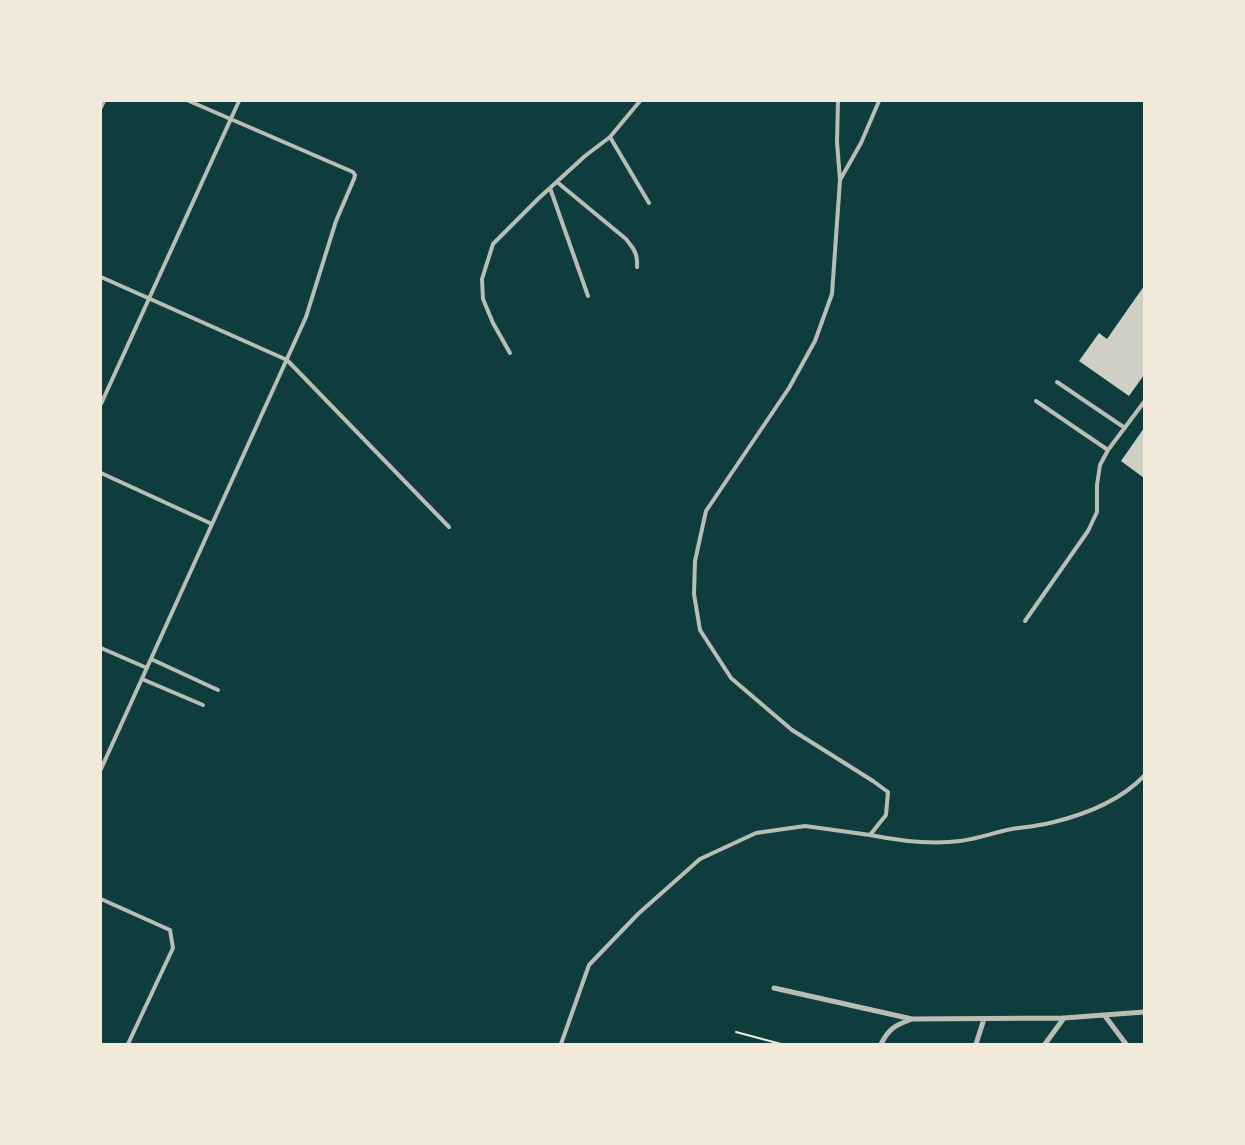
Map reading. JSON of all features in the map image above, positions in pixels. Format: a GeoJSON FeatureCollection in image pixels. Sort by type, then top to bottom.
{"type":"FeatureCollection","features":[{"type":"Feature","properties":{"kind":"street"},"geometry":{"type":"LineString","coordinates":[[774,988],[912,1019],[1064,1018],[1144,1012]]}},
{"type":"Feature","properties":{"kind":"street"},"geometry":{"type":"LineString","coordinates":[[1105,1016],[1126,1044]]}},
{"type":"Feature","properties":{"kind":"street"},"geometry":{"type":"LineString","coordinates":[[1045,1044],[1064,1018]]}},
{"type":"Feature","properties":{"kind":"street"},"geometry":{"type":"LineString","coordinates":[[881,1044],[886,1033],[892,1028],[912,1019]]}},
{"type":"Feature","properties":{"kind":"street"},"geometry":{"type":"LineString","coordinates":[[976,1044],[984,1019]]}},
{"type":"Feature","properties":{"kind":"lane"},"geometry":{"type":"LineString","coordinates":[[101,107],[104,101]]}},
{"type":"Feature","properties":{"kind":"lane"},"geometry":{"type":"LineString","coordinates":[[101,769],[306,317],[333,228],[355,175],[353,172],[190,101]]}},
{"type":"Feature","properties":{"kind":"lane"},"geometry":{"type":"LineString","coordinates":[[101,404],[239,101]]}},
{"type":"Feature","properties":{"kind":"lane"},"geometry":{"type":"LineString","coordinates":[[510,353],[493,323],[483,299],[482,279],[493,244],[550,188],[610,137],[640,101]]}},
{"type":"Feature","properties":{"kind":"lane"},"geometry":{"type":"LineString","coordinates":[[838,101],[839,216],[832,294],[815,341],[789,388],[706,511],[695,561],[694,594],[700,630],[731,678],[792,730],[888,792],[886,815],[870,835]]}},
{"type":"Feature","properties":{"kind":"lane"},"geometry":{"type":"LineString","coordinates":[[840,180],[861,143],[879,101]]}},
{"type":"Feature","properties":{"kind":"lane"},"geometry":{"type":"LineString","coordinates":[[610,137],[649,202]]}},
{"type":"Feature","properties":{"kind":"lane"},"geometry":{"type":"LineString","coordinates":[[557,182],[626,239],[635,250],[638,258],[637,267]]}},
{"type":"Feature","properties":{"kind":"lane"},"geometry":{"type":"LineString","coordinates":[[550,188],[588,296]]}},
{"type":"Feature","properties":{"kind":"lane"},"geometry":{"type":"LineString","coordinates":[[101,277],[287,360],[449,527]]}},
{"type":"Feature","properties":{"kind":"lane"},"geometry":{"type":"LineString","coordinates":[[1056,382],[1125,428]]}},
{"type":"Feature","properties":{"kind":"lane"},"geometry":{"type":"LineString","coordinates":[[1036,401],[1108,450]]}},
{"type":"Feature","properties":{"kind":"lane"},"geometry":{"type":"LineString","coordinates":[[1025,621],[1088,531],[1097,512],[1097,485],[1100,465],[1108,450],[1144,402]]}},
{"type":"Feature","properties":{"kind":"lane"},"geometry":{"type":"LineString","coordinates":[[101,473],[212,524]]}},
{"type":"Feature","properties":{"kind":"lane"},"geometry":{"type":"LineString","coordinates":[[101,648],[147,668]]}},
{"type":"Feature","properties":{"kind":"lane"},"geometry":{"type":"LineString","coordinates":[[151,659],[218,690]]}},
{"type":"Feature","properties":{"kind":"lane"},"geometry":{"type":"LineString","coordinates":[[142,679],[203,705]]}},
{"type":"Feature","properties":{"kind":"lane"},"geometry":{"type":"LineString","coordinates":[[561,1044],[589,965],[638,914],[700,860],[756,833],[805,826],[907,842],[960,841],[1011,829],[1049,824],[1085,813],[1124,794],[1144,776]]}},
{"type":"Feature","properties":{"kind":"lane"},"geometry":{"type":"LineString","coordinates":[[101,899],[170,930],[173,948],[128,1044]]}},
{"type":"Feature","properties":{"kind":"path"},"geometry":{"type":"LineString","coordinates":[[736,1032],[781,1044]]}},
{"type":"Feature","properties":{"kind":"building"},"geometry":{"type":"Polygon","coordinates":[[[1144,286],[1144,375],[1129,396],[1079,361],[1099,333],[1107,339],[1144,286]]]}},
{"type":"Feature","properties":{"kind":"building"},"geometry":{"type":"Polygon","coordinates":[[[1144,428],[1144,478],[1121,461],[1144,428]]]}}]}
